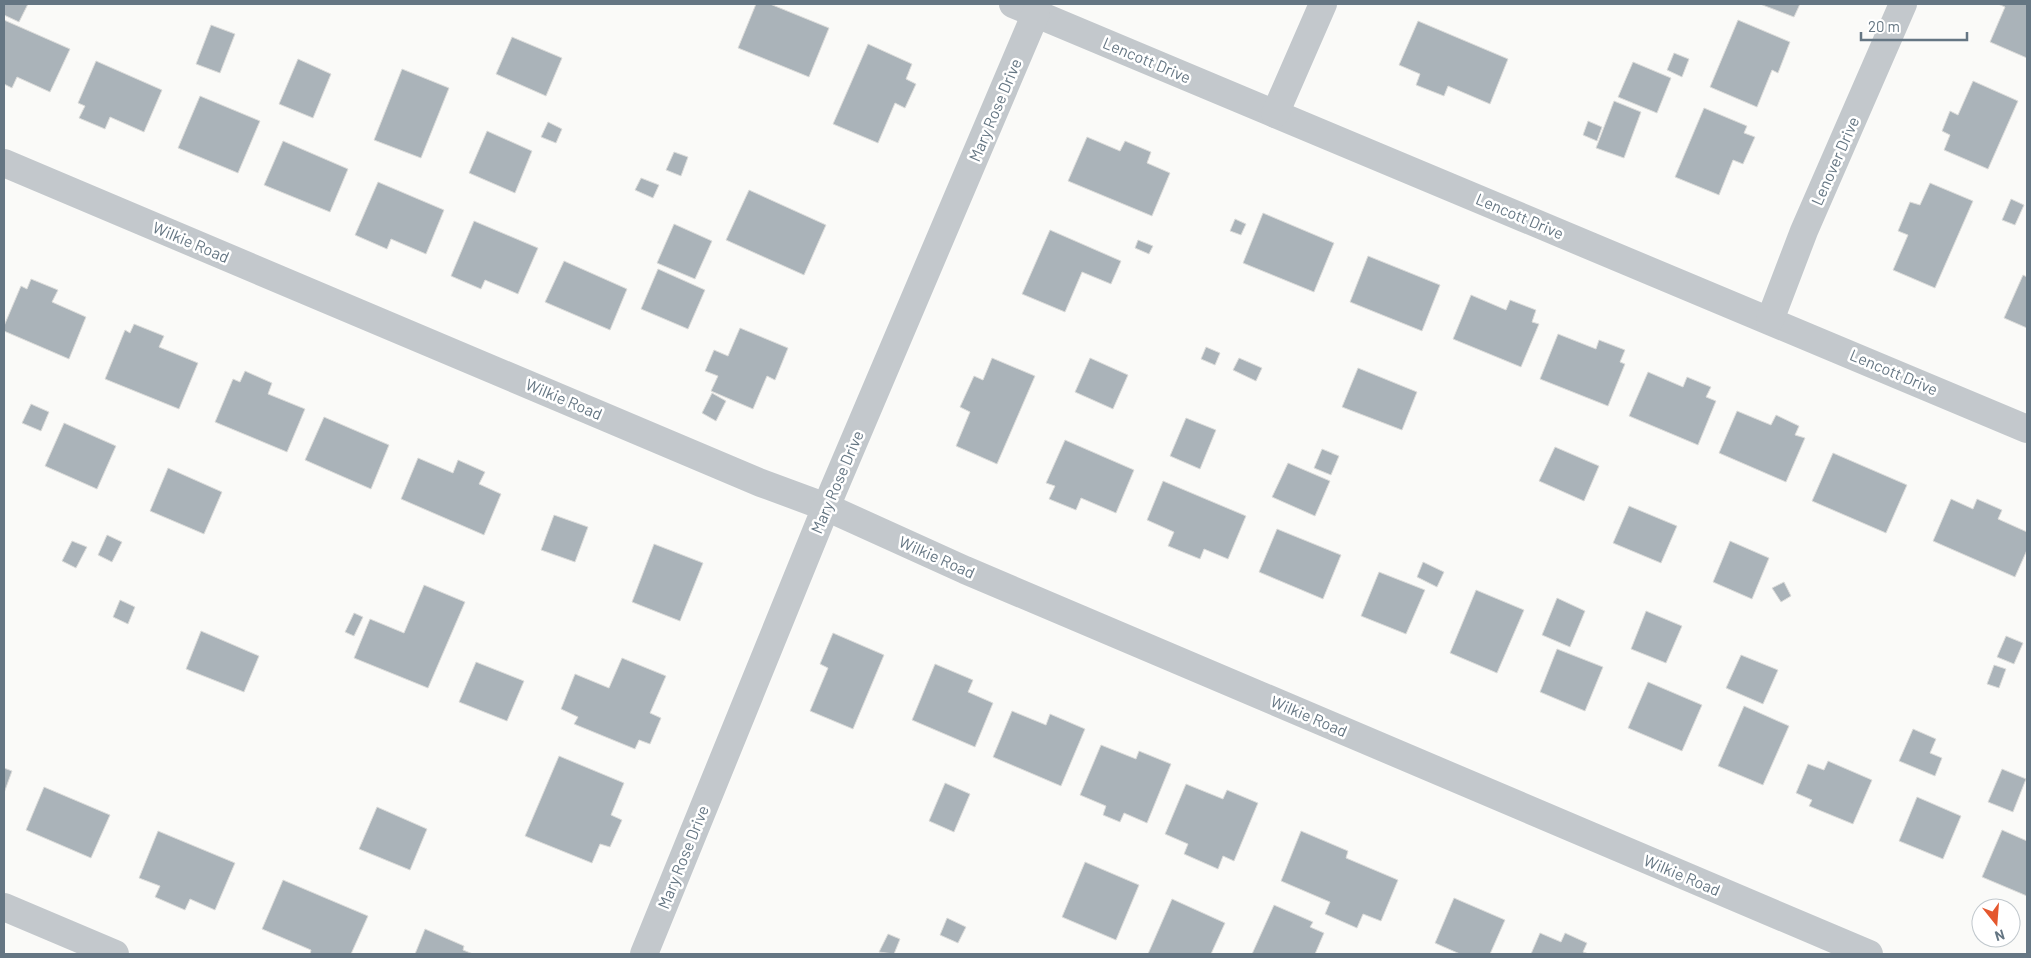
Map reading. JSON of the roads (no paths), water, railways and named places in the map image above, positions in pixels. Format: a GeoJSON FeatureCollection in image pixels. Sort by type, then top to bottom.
{"type":"FeatureCollection","features":[{"type":"Feature","properties":{"kind":"street"},"geometry":{"type":"LineString","coordinates":[[1276,114],[1322,4]]}},
{"type":"Feature","properties":{"kind":"street","name":"Lenover Drive"},"geometry":{"type":"LineString","coordinates":[[1770,320],[1804,231],[1903,4]]}},
{"type":"Feature","properties":{"kind":"street","name":"Lencott Drive"},"geometry":{"type":"LineString","coordinates":[[1025,8],[2027,429]]}},
{"type":"Feature","properties":{"kind":"street","name":"Mary Rose Drive"},"geometry":{"type":"LineString","coordinates":[[644,954],[826,507],[1025,8]]}},
{"type":"Feature","properties":{"kind":"street","name":"Wilkie Road"},"geometry":{"type":"LineString","coordinates":[[4,163],[761,483],[826,507],[993,582],[1869,954]]}},
{"type":"Feature","properties":{"kind":"street"},"geometry":{"type":"LineString","coordinates":[[4,907],[115,954]]}}]}
